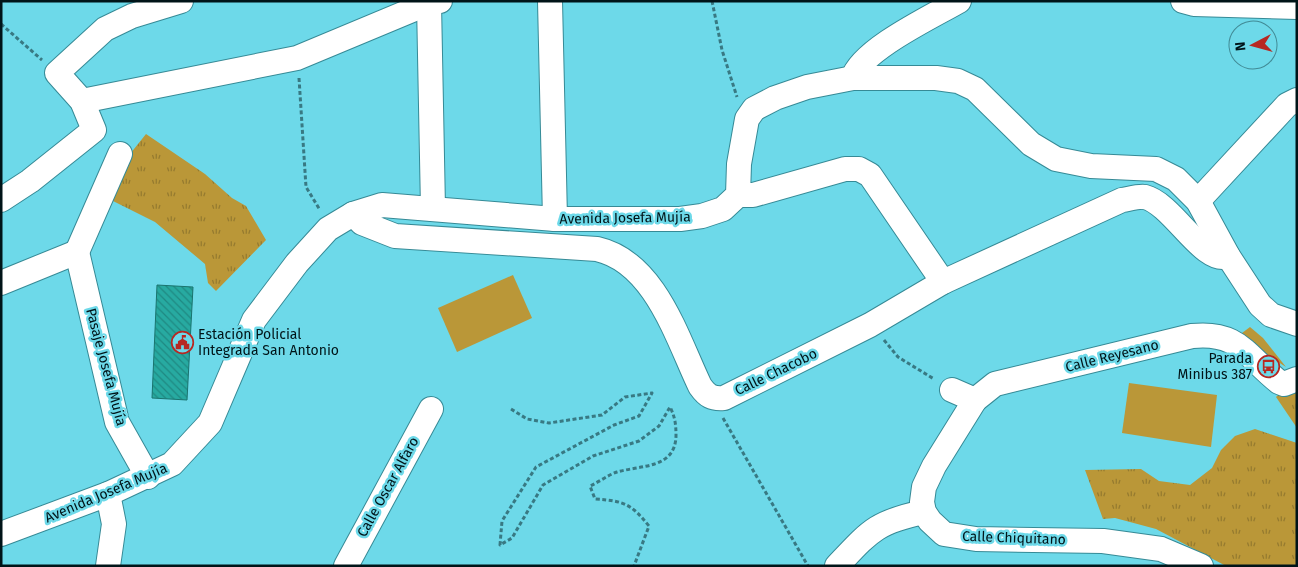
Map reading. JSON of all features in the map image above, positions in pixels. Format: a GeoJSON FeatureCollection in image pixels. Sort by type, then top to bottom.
{"type":"FeatureCollection","features":[{"type":"Feature","properties":{"kind":"street"},"geometry":{"type":"LineString","coordinates":[[1,200],[30,181],[94,130],[82,101],[57,73],[105,29],[132,16],[181,1]]}},
{"type":"Feature","properties":{"kind":"street"},"geometry":{"type":"LineString","coordinates":[[550,1],[555,219]]}},
{"type":"Feature","properties":{"kind":"street"},"geometry":{"type":"LineString","coordinates":[[854,78],[855,72],[870,54],[959,1]]}},
{"type":"Feature","properties":{"kind":"street"},"geometry":{"type":"LineString","coordinates":[[1183,1],[1194,4],[1297,6]]}},
{"type":"Feature","properties":{"kind":"street"},"geometry":{"type":"LineString","coordinates":[[82,101],[297,58],[435,2],[433,209]]}},
{"type":"Feature","properties":{"kind":"street"},"geometry":{"type":"LineString","coordinates":[[944,282],[870,175],[859,169],[845,169],[753,195],[738,195],[739,164],[750,113],[775,98],[806,87],[854,78],[936,78],[958,81],[975,89],[1031,144],[1056,160],[1091,166],[1156,170],[1176,179],[1198,201],[1228,256],[1260,305],[1271,315],[1297,324]]}},
{"type":"Feature","properties":{"kind":"street"},"geometry":{"type":"LineString","coordinates":[[1198,201],[1287,105],[1297,100]]}},
{"type":"Feature","properties":{"kind":"street"},"geometry":{"type":"LineString","coordinates":[[1,283],[77,252],[120,154]]}},
{"type":"Feature","properties":{"kind":"street","name":"Avenida Josefa Mujía"},"geometry":{"type":"LineString","coordinates":[[1,534],[108,494],[148,477],[172,464],[210,423],[254,320],[298,262],[328,230],[354,214],[382,206],[555,219],[680,219],[702,216],[722,209],[738,195]]}},
{"type":"Feature","properties":{"kind":"street","name":"Calle Chacobo"},"geometry":{"type":"LineString","coordinates":[[712,398],[724,398],[870,325],[944,282],[1122,200],[1144,197],[1158,202],[1171,213],[1207,253],[1222,258],[1228,256]]}},
{"type":"Feature","properties":{"kind":"street"},"geometry":{"type":"LineString","coordinates":[[354,214],[362,223],[395,236],[597,249],[612,253],[633,266],[653,288],[700,386],[712,398]]}},
{"type":"Feature","properties":{"kind":"street","name":"Pasaje Josefa Mujía"},"geometry":{"type":"LineString","coordinates":[[77,252],[117,422],[148,477]]}},
{"type":"Feature","properties":{"kind":"street","name":"Calle Reyesano"},"geometry":{"type":"LineString","coordinates":[[975,400],[995,384],[1192,336],[1221,336],[1235,342],[1279,382],[1284,384],[1297,379]]}},
{"type":"Feature","properties":{"kind":"street"},"geometry":{"type":"LineString","coordinates":[[837,566],[873,529],[888,521],[924,512],[922,502],[927,480],[975,400],[952,390]]}},
{"type":"Feature","properties":{"kind":"street","name":"Calle Oscar Alfaro"},"geometry":{"type":"LineString","coordinates":[[346,566],[431,409]]}},
{"type":"Feature","properties":{"kind":"street"},"geometry":{"type":"LineString","coordinates":[[108,494],[114,524],[108,566]]}},
{"type":"Feature","properties":{"kind":"street","name":"Calle Chiquitano"},"geometry":{"type":"LineString","coordinates":[[924,512],[930,521],[944,534],[976,539],[1103,541],[1161,549],[1201,566]]}},
{"type":"Feature","properties":{"kind":"path"},"geometry":{"type":"LineString","coordinates":[[712,1],[722,50],[738,99],[750,113]]}},
{"type":"Feature","properties":{"kind":"path"},"geometry":{"type":"LineString","coordinates":[[1,24],[57,73]]}},
{"type":"Feature","properties":{"kind":"path"},"geometry":{"type":"LineString","coordinates":[[297,58],[306,187],[317,201],[328,230]]}},
{"type":"Feature","properties":{"kind":"path"},"geometry":{"type":"LineString","coordinates":[[870,325],[898,357],[952,390]]}},
{"type":"Feature","properties":{"kind":"path"},"geometry":{"type":"LineString","coordinates":[[511,409],[526,419],[549,423],[602,415],[625,397],[652,393],[639,416],[614,425],[536,467],[502,521],[500,545],[512,538],[543,485],[593,456],[639,441],[659,426],[670,407],[676,418],[676,445],[666,460],[646,468],[617,472],[590,486],[595,499],[619,500],[634,508],[649,526],[634,566]]}},
{"type":"Feature","properties":{"kind":"path"},"geometry":{"type":"LineString","coordinates":[[712,398],[808,566]]}},
{"type":"Feature","properties":{"kind":"green space"},"geometry":{"type":"Polygon","coordinates":[[[146,134],[205,174],[232,198],[246,206],[266,240],[216,291],[208,283],[205,264],[155,222],[107,198],[122,164],[146,134]]]}},
{"type":"Feature","properties":{"kind":"green space"},"geometry":{"type":"Polygon","coordinates":[[[513,275],[532,318],[457,352],[438,308],[513,275]]]}},
{"type":"Feature","properties":{"kind":"green space"},"geometry":{"type":"Polygon","coordinates":[[[1250,327],[1263,338],[1286,367],[1238,336],[1250,327]]]}},
{"type":"Feature","properties":{"kind":"green space"},"geometry":{"type":"Polygon","coordinates":[[[1297,376],[1297,428],[1276,397],[1297,376]]]}},
{"type":"Feature","properties":{"kind":"green space"},"geometry":{"type":"Polygon","coordinates":[[[1129,383],[1217,395],[1211,447],[1122,433],[1129,383]]]}},
{"type":"Feature","properties":{"kind":"green space"},"geometry":{"type":"Polygon","coordinates":[[[1255,429],[1297,443],[1297,566],[1226,566],[1156,529],[1115,518],[1103,519],[1085,470],[1141,469],[1159,481],[1190,485],[1212,468],[1221,450],[1235,436],[1255,429]]]}},
{"type":"Feature","properties":{"kind":"building"},"geometry":{"type":"Polygon","coordinates":[[[157,285],[193,287],[187,400],[152,398],[157,285]]]}},
{"type":"Feature","properties":{"kind":"place","name":"Estación Policial Integrada San Antonio"},"geometry":{"type":"Point","coordinates":[182,342]}},
{"type":"Feature","properties":{"kind":"place","name":"Parada Minibus 387"},"geometry":{"type":"Point","coordinates":[1268,366]}}]}
